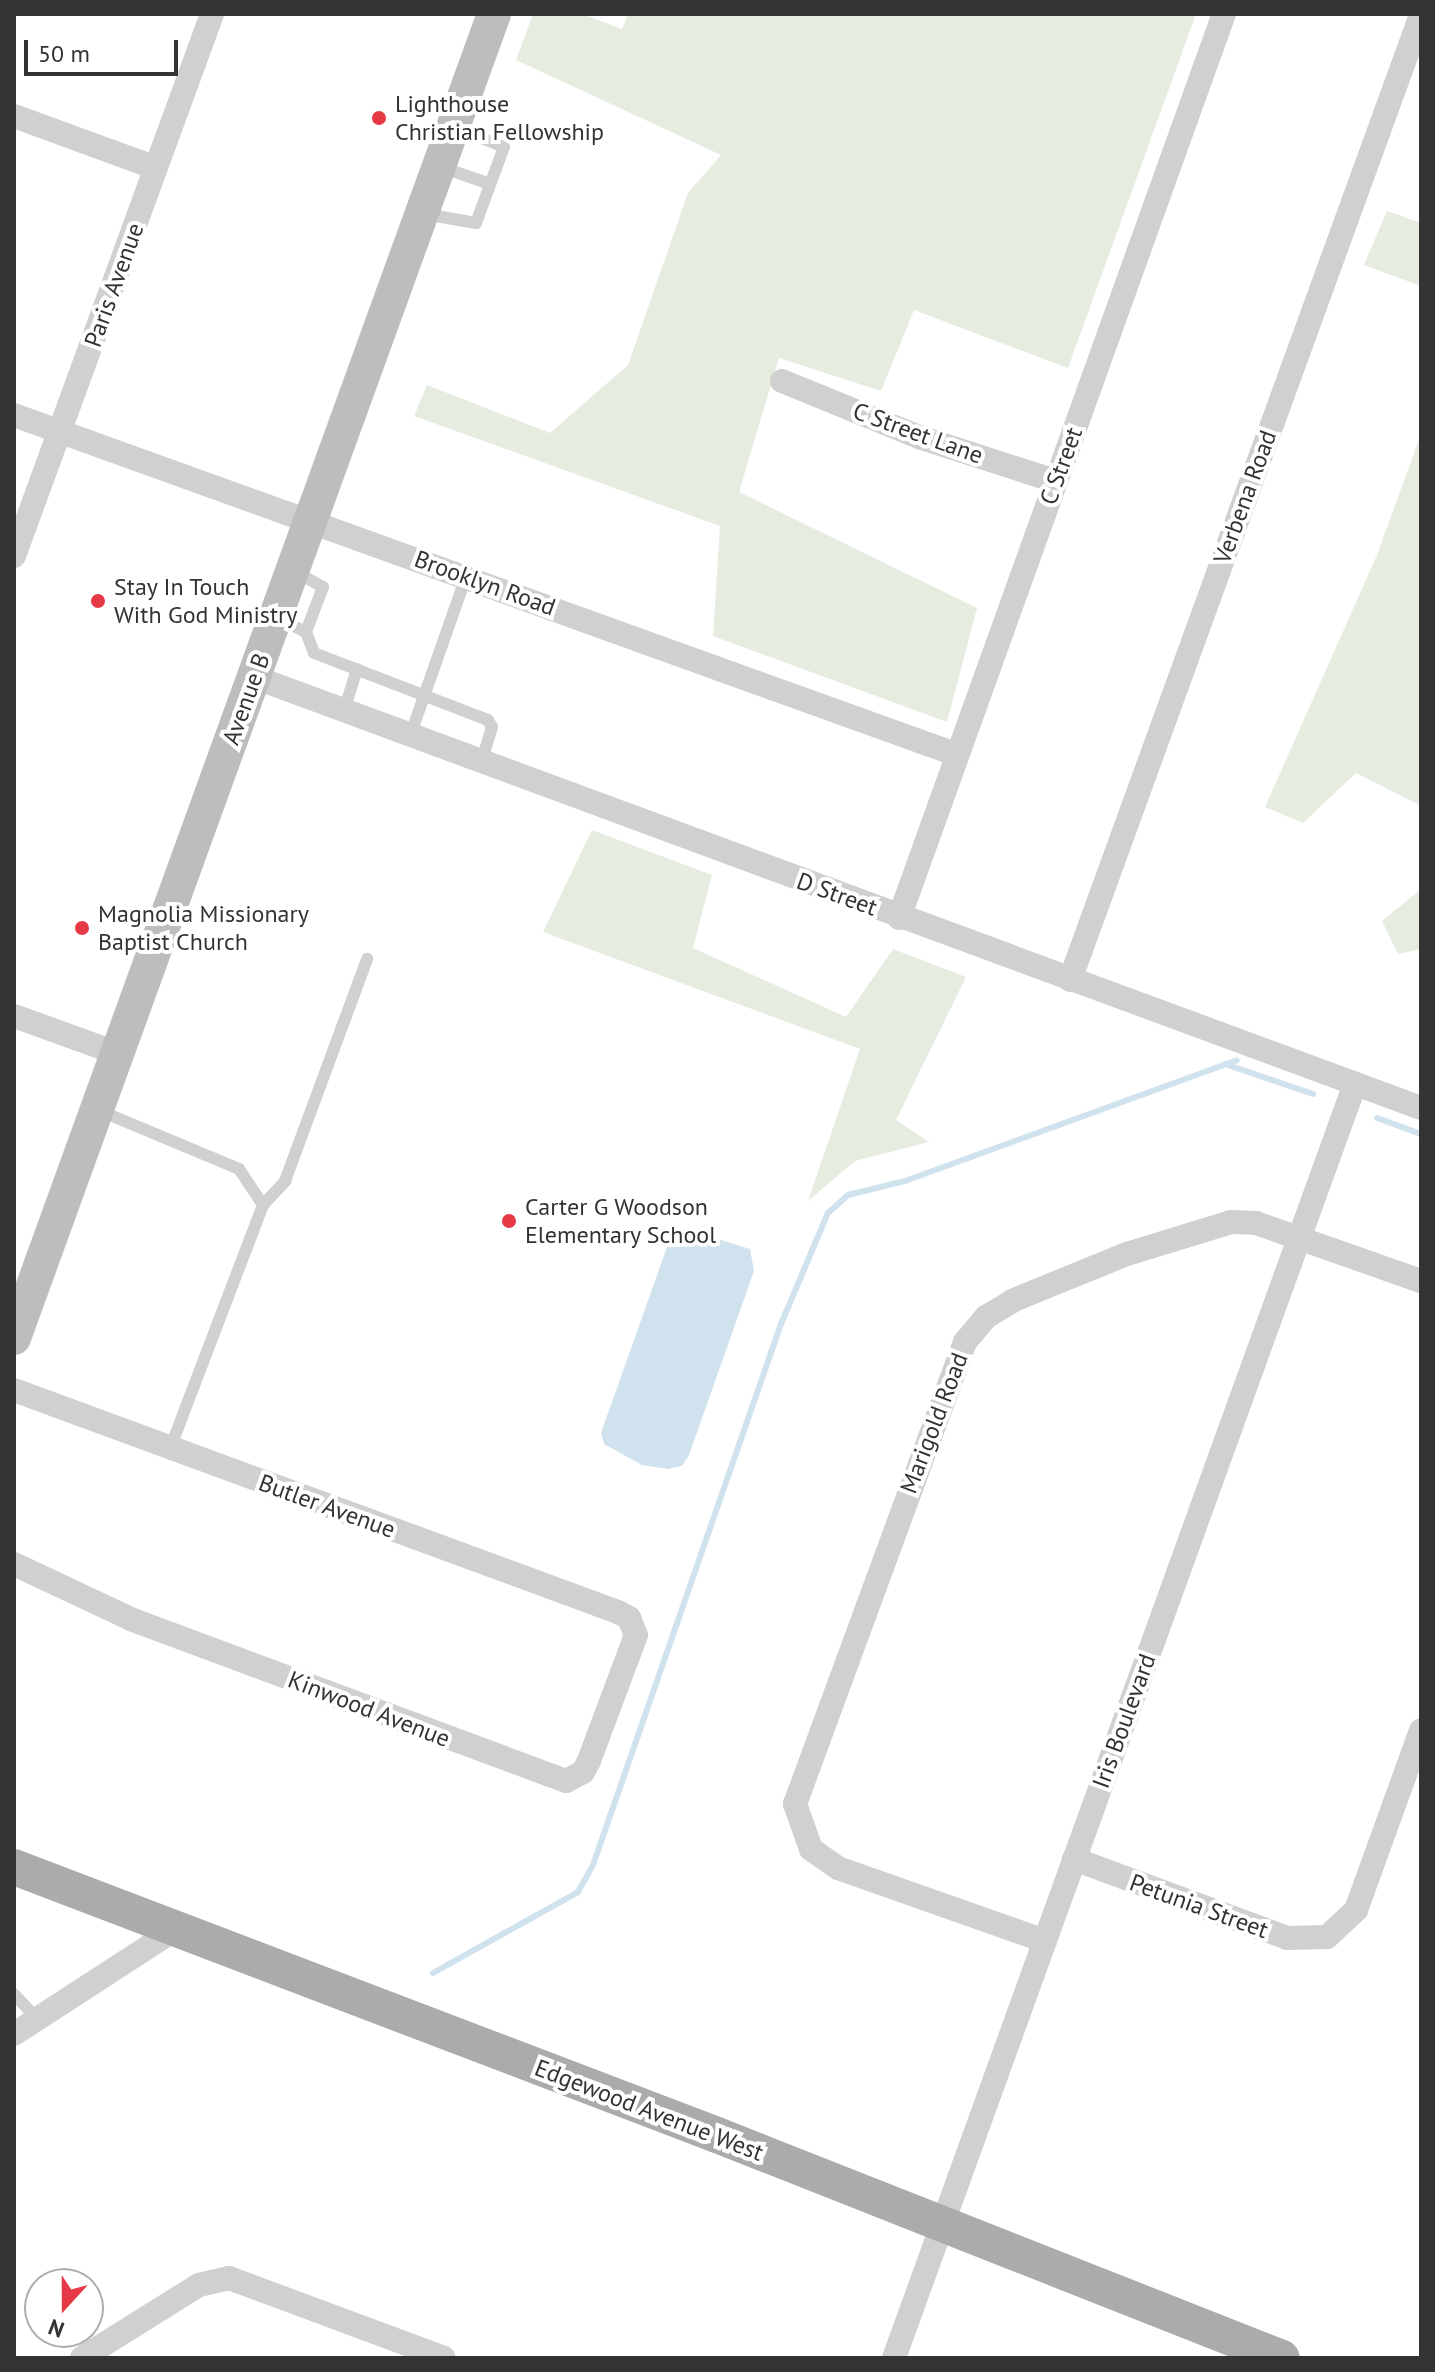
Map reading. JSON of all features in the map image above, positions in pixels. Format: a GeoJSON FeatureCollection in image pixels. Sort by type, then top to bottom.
{"type":"FeatureCollection","features":[{"type":"Feature","properties":{"kind":"main road","name":"Avenue B"},"geometry":{"type":"LineString","coordinates":[[14,1338],[494,14]]}},
{"type":"Feature","properties":{"kind":"main road","name":"Edgewood Avenue West"},"geometry":{"type":"LineString","coordinates":[[14,1867],[717,2135],[1282,2358]]}},
{"type":"Feature","properties":{"kind":"street","name":"Paris Avenue"},"geometry":{"type":"LineString","coordinates":[[14,556],[212,14]]}},
{"type":"Feature","properties":{"kind":"street","name":"C Street"},"geometry":{"type":"LineString","coordinates":[[899,918],[955,754],[1224,14]]}},
{"type":"Feature","properties":{"kind":"street","name":"Verbena Road"},"geometry":{"type":"LineString","coordinates":[[1070,980],[1421,15]]}},
{"type":"Feature","properties":{"kind":"street"},"geometry":{"type":"LineString","coordinates":[[14,116],[156,168]]}},
{"type":"Feature","properties":{"kind":"street","name":"C Street Lane"},"geometry":{"type":"LineString","coordinates":[[782,381],[922,438],[1055,481]]}},
{"type":"Feature","properties":{"kind":"street","name":"Brooklyn Road"},"geometry":{"type":"LineString","coordinates":[[14,415],[955,754]]}},
{"type":"Feature","properties":{"kind":"street","name":"D Street"},"geometry":{"type":"LineString","coordinates":[[254,677],[899,918],[1421,1108]]}},
{"type":"Feature","properties":{"kind":"street"},"geometry":{"type":"LineString","coordinates":[[14,1016],[117,1053]]}},
{"type":"Feature","properties":{"kind":"street","name":"Iris Boulevard"},"geometry":{"type":"LineString","coordinates":[[894,2358],[1355,1084]]}},
{"type":"Feature","properties":{"kind":"street","name":"Marigold Road"},"geometry":{"type":"LineString","coordinates":[[1045,1941],[838,1868],[811,1849],[795,1804],[965,1342],[986,1317],[1014,1300],[1212,1226],[1256,1223],[1421,1281]]}},
{"type":"Feature","properties":{"kind":"street","name":"Butler Avenue"},"geometry":{"type":"LineString","coordinates":[[14,1390],[618,1612],[635,1627]]}},
{"type":"Feature","properties":{"kind":"street","name":"Kinwood Avenue"},"geometry":{"type":"LineString","coordinates":[[14,1564],[131,1619],[566,1781],[583,1772],[589,1761],[635,1627]]}},
{"type":"Feature","properties":{"kind":"street","name":"Petunia Street"},"geometry":{"type":"LineString","coordinates":[[1074,1859],[1287,1938],[1327,1937],[1356,1910],[1421,1730]]}},
{"type":"Feature","properties":{"kind":"street"},"geometry":{"type":"LineString","coordinates":[[14,2034],[174,1930]]}},
{"type":"Feature","properties":{"kind":"street"},"geometry":{"type":"LineString","coordinates":[[82,2358],[199,2285],[229,2278],[444,2358]]}},
{"type":"Feature","properties":{"kind":"lane"},"geometry":{"type":"LineString","coordinates":[[421,213],[476,223],[504,147],[453,127]]}},
{"type":"Feature","properties":{"kind":"lane"},"geometry":{"type":"LineString","coordinates":[[438,166],[490,184]]}},
{"type":"Feature","properties":{"kind":"lane"},"geometry":{"type":"LineString","coordinates":[[293,571],[323,587],[306,632],[314,653],[488,720],[492,727],[481,762]]}},
{"type":"Feature","properties":{"kind":"lane"},"geometry":{"type":"LineString","coordinates":[[410,736],[466,577]]}},
{"type":"Feature","properties":{"kind":"lane"},"geometry":{"type":"LineString","coordinates":[[276,617],[306,632]]}},
{"type":"Feature","properties":{"kind":"lane"},"geometry":{"type":"LineString","coordinates":[[344,711],[357,669]]}},
{"type":"Feature","properties":{"kind":"lane"},"geometry":{"type":"LineString","coordinates":[[170,1449],[263,1205],[285,1181],[367,959]]}},
{"type":"Feature","properties":{"kind":"lane"},"geometry":{"type":"LineString","coordinates":[[97,1110],[239,1169],[263,1205]]}},
{"type":"Feature","properties":{"kind":"lane"},"geometry":{"type":"LineString","coordinates":[[14,1994],[37,2019]]}},
{"type":"Feature","properties":{"kind":"shaded area"},"geometry":{"type":"Polygon","coordinates":[[[533,14],[582,14],[622,29],[628,14],[1196,14],[1068,368],[914,310],[881,391],[779,358],[739,492],[977,608],[947,722],[713,636],[720,526],[414,416],[427,385],[550,433],[628,365],[688,193],[721,155],[516,60],[533,14]]]}},
{"type":"Feature","properties":{"kind":"shaded area"},"geometry":{"type":"Polygon","coordinates":[[[1387,211],[1421,223],[1421,286],[1364,265],[1387,211]]]}},
{"type":"Feature","properties":{"kind":"shaded area"},"geometry":{"type":"Polygon","coordinates":[[[1421,434],[1421,806],[1356,773],[1303,823],[1265,807],[1377,555],[1421,434]]]}},
{"type":"Feature","properties":{"kind":"shaded area"},"geometry":{"type":"Polygon","coordinates":[[[592,830],[712,875],[693,948],[846,1017],[893,949],[966,977],[896,1120],[929,1142],[855,1161],[808,1201],[860,1049],[543,932],[592,830]]]}},
{"type":"Feature","properties":{"kind":"shaded area"},"geometry":{"type":"Polygon","coordinates":[[[1421,889],[1421,949],[1398,954],[1382,921],[1421,889]]]}},
{"type":"Feature","properties":{"kind":"water"},"geometry":{"type":"Polygon","coordinates":[[[692,1231],[750,1249],[754,1271],[689,1455],[682,1466],[668,1469],[642,1465],[604,1444],[601,1433],[667,1247],[679,1232],[692,1231]]]}},
{"type":"Feature","properties":{"kind":"waterway"},"geometry":{"type":"LineString","coordinates":[[433,1973],[578,1892],[593,1865],[781,1324],[828,1213],[848,1195],[905,1181],[1237,1060]]}},
{"type":"Feature","properties":{"kind":"waterway"},"geometry":{"type":"LineString","coordinates":[[1225,1064],[1313,1094]]}},
{"type":"Feature","properties":{"kind":"waterway"},"geometry":{"type":"LineString","coordinates":[[1377,1118],[1421,1134]]}},
{"type":"Feature","properties":{"kind":"place","name":"Lighthouse Christian Fellowship"},"geometry":{"type":"Point","coordinates":[379,118]}},
{"type":"Feature","properties":{"kind":"place","name":"Stay In Touch With God Ministry"},"geometry":{"type":"Point","coordinates":[98,601]}},
{"type":"Feature","properties":{"kind":"place","name":"Magnolia Missionary Baptist Church"},"geometry":{"type":"Point","coordinates":[82,928]}},
{"type":"Feature","properties":{"kind":"place","name":"Carter G Woodson Elementary School"},"geometry":{"type":"Point","coordinates":[509,1221]}}]}
